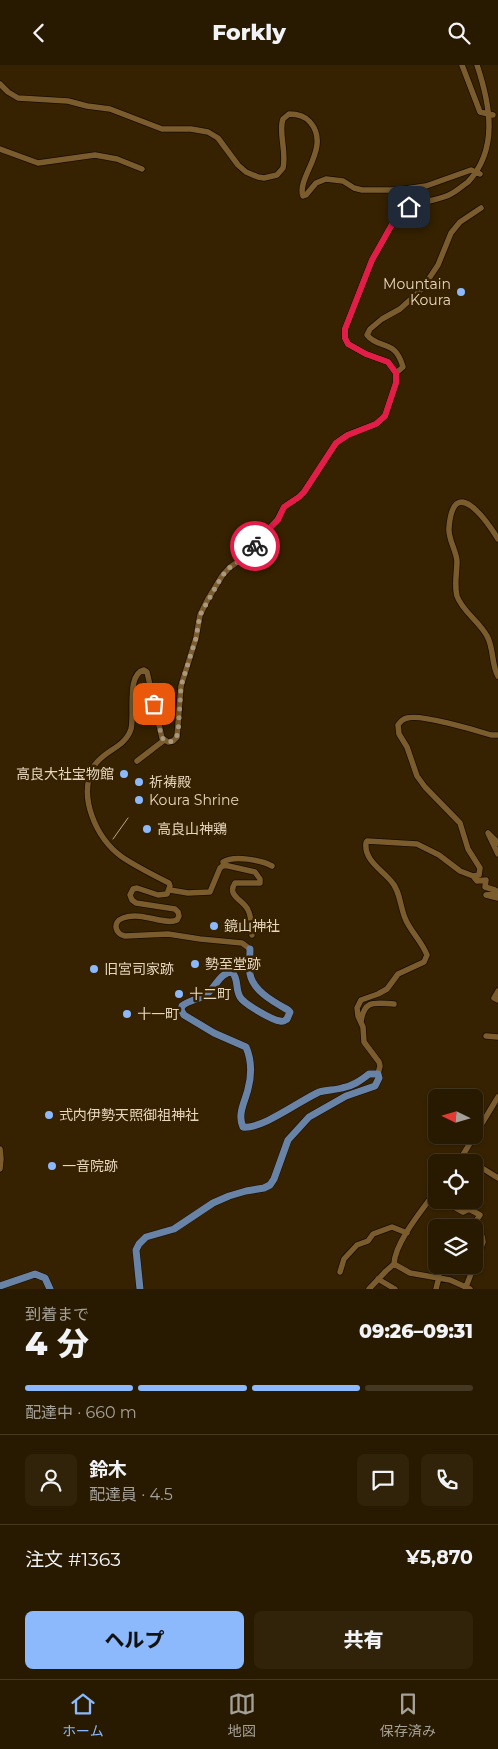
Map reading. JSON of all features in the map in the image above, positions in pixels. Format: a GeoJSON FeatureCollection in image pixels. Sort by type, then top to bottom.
{"type":"FeatureCollection","features":[{"type":"Feature","properties":{"kind":"main road"},"geometry":{"type":"LineString","coordinates":[[140,1289],[136,1250],[146,1237],[174,1229],[213,1203],[229,1196],[246,1191],[264,1189],[270,1185],[274,1179],[288,1139],[309,1117],[337,1101],[375,1086],[379,1078],[378,1074],[368,1074],[355,1084],[320,1092],[260,1123],[247,1128],[243,1127],[240,1121],[241,1110],[248,1090],[251,1066],[246,1047],[214,1033],[184,1015],[182,1006],[202,998],[225,973],[232,972],[235,973],[238,993],[244,1002],[273,1019],[280,1021],[287,1019],[290,1015],[288,1010],[258,989],[253,982],[250,973],[250,949]]}},
{"type":"Feature","properties":{"kind":"main road"},"geometry":{"type":"LineString","coordinates":[[0,1286],[35,1274],[45,1278],[50,1289]]}},
{"type":"Feature","properties":{"kind":"street"},"geometry":{"type":"LineString","coordinates":[[462,65],[480,112],[493,115]]}},
{"type":"Feature","properties":{"kind":"street"},"geometry":{"type":"LineString","coordinates":[[477,65],[491,101],[496,136]]}},
{"type":"Feature","properties":{"kind":"street"},"geometry":{"type":"LineString","coordinates":[[0,84],[18,98],[68,101],[110,109],[162,129],[191,129],[208,133],[218,138],[238,165],[251,175],[258,177],[271,177],[281,172],[284,168],[285,155],[281,123],[285,116],[289,114],[298,115],[311,123],[314,128],[317,148],[302,185],[301,191],[303,196],[316,183],[326,179],[343,181],[354,188],[362,190],[385,191],[426,186],[471,170],[480,174]]}},
{"type":"Feature","properties":{"kind":"street"},"geometry":{"type":"LineString","coordinates":[[0,149],[38,163],[95,155],[123,161],[142,169]]}},
{"type":"Feature","properties":{"kind":"street"},"geometry":{"type":"LineString","coordinates":[[137,761],[164,741],[173,741],[178,737],[181,686],[196,638],[200,615],[225,572],[247,555],[278,520],[284,507],[304,492],[336,443],[348,435],[376,424],[385,416],[396,383],[396,373],[388,362],[348,344],[345,338],[345,329],[372,260],[399,212],[416,204],[450,195],[480,174],[493,151]]}},
{"type":"Feature","properties":{"kind":"street"},"geometry":{"type":"LineString","coordinates":[[396,373],[403,367],[397,354],[390,347],[369,338],[367,332],[382,319],[400,309],[422,289],[438,265],[452,233],[460,222],[481,208]]}},
{"type":"Feature","properties":{"kind":"street"},"geometry":{"type":"LineString","coordinates":[[498,539],[477,509],[464,502],[457,503],[452,509],[449,529],[457,560],[456,590],[458,598],[488,636],[495,671],[498,676]]}},
{"type":"Feature","properties":{"kind":"street"},"geometry":{"type":"LineString","coordinates":[[164,741],[150,692],[147,672],[144,670],[140,671],[135,677],[133,685],[133,720],[130,731],[126,739],[119,746],[105,753],[95,766],[89,780],[88,791],[90,809],[96,826],[106,842],[115,851],[133,863],[169,883],[170,890]]}},
{"type":"Feature","properties":{"kind":"street"},"geometry":{"type":"LineString","coordinates":[[486,880],[480,873],[480,868],[468,849],[460,823],[425,787],[417,776],[407,747],[399,734],[398,725],[402,719],[408,717],[426,719],[491,735],[498,735]]}},
{"type":"Feature","properties":{"kind":"street"},"geometry":{"type":"LineString","coordinates":[[498,843],[488,833],[498,854]]}},
{"type":"Feature","properties":{"kind":"street"},"geometry":{"type":"LineString","coordinates":[[378,1074],[379,1062],[364,1042],[357,1008],[360,1000],[387,989],[398,974],[424,962],[427,955],[404,916],[393,883],[367,854],[367,841],[417,844],[439,855],[460,871],[473,876],[477,881],[486,880]]}},
{"type":"Feature","properties":{"kind":"street"},"geometry":{"type":"LineString","coordinates":[[170,890],[188,893],[210,892],[220,868],[226,860],[237,858],[272,866]]}},
{"type":"Feature","properties":{"kind":"street"},"geometry":{"type":"LineString","coordinates":[[224,865],[255,872],[260,879],[260,883],[256,885],[239,882],[235,883],[232,887],[233,895],[247,907],[250,913],[252,935]]}},
{"type":"Feature","properties":{"kind":"street"},"geometry":{"type":"LineString","coordinates":[[473,876],[480,873]]}},
{"type":"Feature","properties":{"kind":"street"},"geometry":{"type":"LineString","coordinates":[[486,880],[484,887],[495,890],[498,893]]}},
{"type":"Feature","properties":{"kind":"street"},"geometry":{"type":"LineString","coordinates":[[170,890],[167,894],[158,895],[137,888],[133,889],[130,895],[136,903],[175,909],[178,911],[179,916],[177,920],[169,922],[148,916],[136,915],[117,921],[116,931],[120,935],[125,936],[168,934],[242,943],[250,949]]}},
{"type":"Feature","properties":{"kind":"street"},"geometry":{"type":"LineString","coordinates":[[498,893],[486,895],[498,897]]}},
{"type":"Feature","properties":{"kind":"street"},"geometry":{"type":"LineString","coordinates":[[498,991],[494,998],[498,1000]]}},
{"type":"Feature","properties":{"kind":"street"},"geometry":{"type":"LineString","coordinates":[[361,1022],[363,1012],[373,1003],[394,1004]]}},
{"type":"Feature","properties":{"kind":"street"},"geometry":{"type":"LineString","coordinates":[[486,1036],[498,1037]]}},
{"type":"Feature","properties":{"kind":"street"},"geometry":{"type":"LineString","coordinates":[[464,1154],[498,1097]]}},
{"type":"Feature","properties":{"kind":"street"},"geometry":{"type":"LineString","coordinates":[[0,1149],[0,1169]]}},
{"type":"Feature","properties":{"kind":"street"},"geometry":{"type":"LineString","coordinates":[[483,1169],[498,1178]]}},
{"type":"Feature","properties":{"kind":"street"},"geometry":{"type":"LineString","coordinates":[[369,1289],[394,1264],[407,1233],[428,1204]]}},
{"type":"Feature","properties":{"kind":"street"},"geometry":{"type":"LineString","coordinates":[[458,1209],[463,1212],[469,1209],[480,1215],[478,1219]]}},
{"type":"Feature","properties":{"kind":"street"},"geometry":{"type":"LineString","coordinates":[[340,1272],[344,1259],[350,1252],[357,1245],[368,1241],[373,1234],[392,1227],[407,1233]]}},
{"type":"Feature","properties":{"kind":"street"},"geometry":{"type":"LineString","coordinates":[[394,1264],[410,1273],[439,1277],[468,1288],[473,1274]]}},
{"type":"Feature","properties":{"kind":"street"},"geometry":{"type":"LineString","coordinates":[[436,1289],[439,1277]]}},
{"type":"Feature","properties":{"kind":"street"},"geometry":{"type":"LineString","coordinates":[[378,1279],[395,1289]]}},
{"type":"Feature","properties":{"kind":"tram line"},"geometry":{"type":"LineString","coordinates":[[113,839],[128,818]]}},
{"type":"Feature","properties":{"kind":"way so far"},"geometry":{"type":"LineString","coordinates":[[154,704],[162,738],[164,741],[173,741],[178,737],[181,686],[196,638],[200,615],[222,576],[255,546]]}},
{"type":"Feature","properties":{"kind":"place","name":"Mountain Koura"},"geometry":{"type":"Point","coordinates":[461,292]}},
{"type":"Feature","properties":{"kind":"place","name":"高良大社宝物館"},"geometry":{"type":"Point","coordinates":[124,774]}},
{"type":"Feature","properties":{"kind":"place","name":"祈祷殿"},"geometry":{"type":"Point","coordinates":[139,782]}},
{"type":"Feature","properties":{"kind":"place","name":"Koura Shrine"},"geometry":{"type":"Point","coordinates":[139,800]}},
{"type":"Feature","properties":{"kind":"place","name":"高良山神鶏"},"geometry":{"type":"Point","coordinates":[147,829]}},
{"type":"Feature","properties":{"kind":"place","name":"鏡山神社"},"geometry":{"type":"Point","coordinates":[214,926]}},
{"type":"Feature","properties":{"kind":"place","name":"勢至堂跡"},"geometry":{"type":"Point","coordinates":[195,964]}},
{"type":"Feature","properties":{"kind":"place","name":"旧宮司家跡"},"geometry":{"type":"Point","coordinates":[94,969]}},
{"type":"Feature","properties":{"kind":"place","name":"十二町"},"geometry":{"type":"Point","coordinates":[179,994]}},
{"type":"Feature","properties":{"kind":"place","name":"十一町"},"geometry":{"type":"Point","coordinates":[127,1014]}},
{"type":"Feature","properties":{"kind":"place","name":"式内伊勢天照御祖神社"},"geometry":{"type":"Point","coordinates":[49,1115]}},
{"type":"Feature","properties":{"kind":"place","name":"一音院跡"},"geometry":{"type":"Point","coordinates":[52,1166]}},
{"type":"Feature","properties":{"kind":"route"},"geometry":{"type":"LineString","coordinates":[[255,546],[278,520],[284,507],[304,492],[336,443],[341,438],[376,424],[385,416],[396,383],[396,373],[388,362],[366,354],[348,344],[345,338],[345,329],[372,260],[399,212],[409,207]]}}]}
